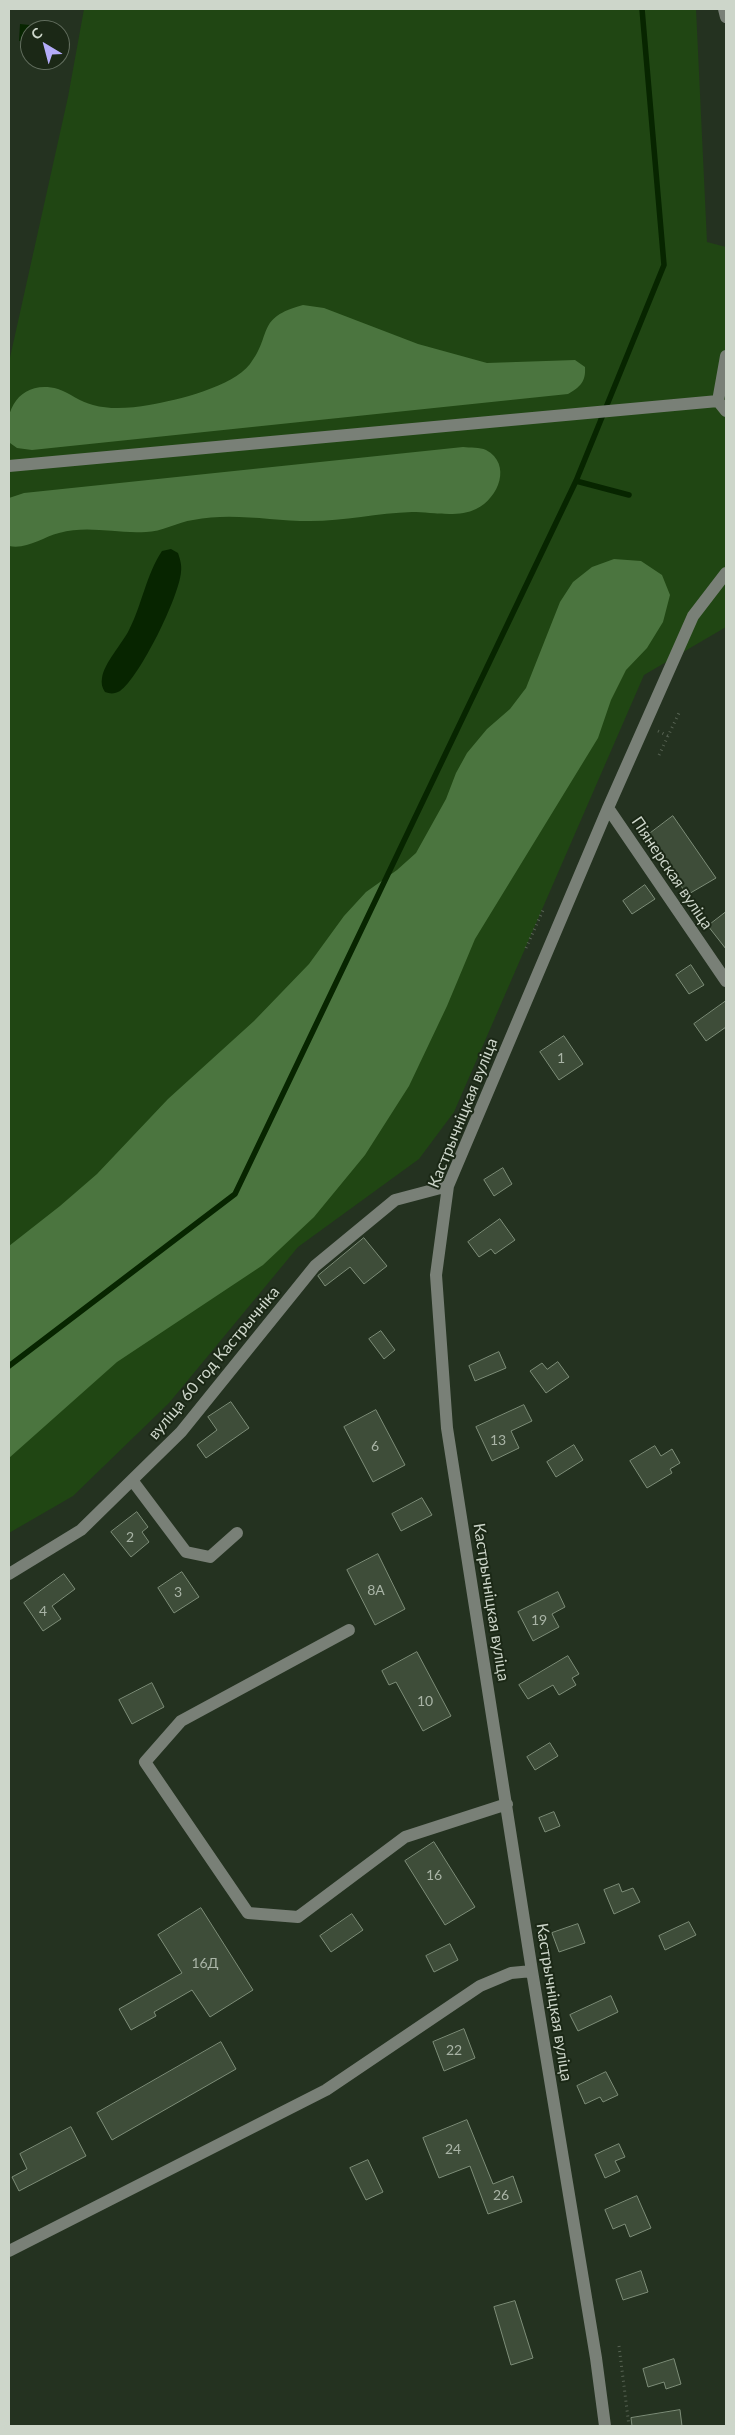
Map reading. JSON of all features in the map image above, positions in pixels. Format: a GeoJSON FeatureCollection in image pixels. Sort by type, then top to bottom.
{"type":"FeatureCollection","features":[{"type":"Feature","properties":{"kind":"street"},"geometry":{"type":"LineString","coordinates":[[724,9],[726,18]]}},
{"type":"Feature","properties":{"kind":"street"},"geometry":{"type":"LineString","coordinates":[[726,356],[718,401],[726,411]]}},
{"type":"Feature","properties":{"kind":"street"},"geometry":{"type":"LineString","coordinates":[[9,466],[718,401]]}},
{"type":"Feature","properties":{"kind":"street","name":"Кастрычніцкая вуліца"},"geometry":{"type":"LineString","coordinates":[[605,2426],[596,2358],[532,1971],[447,1428],[436,1275],[448,1186],[608,808],[693,616],[726,573]]}},
{"type":"Feature","properties":{"kind":"street","name":"Піянерская вуліца"},"geometry":{"type":"LineString","coordinates":[[608,808],[726,981]]}},
{"type":"Feature","properties":{"kind":"street","name":"вуліца 60 год Кастрычніка"},"geometry":{"type":"LineString","coordinates":[[9,1574],[81,1530],[182,1432],[315,1266],[395,1200],[448,1186]]}},
{"type":"Feature","properties":{"kind":"street"},"geometry":{"type":"LineString","coordinates":[[132,1480],[186,1552],[210,1557],[237,1533]]}},
{"type":"Feature","properties":{"kind":"street"},"geometry":{"type":"LineString","coordinates":[[349,1630],[181,1721],[145,1762],[248,1913],[298,1917],[405,1837],[507,1804]]}},
{"type":"Feature","properties":{"kind":"street"},"geometry":{"type":"LineString","coordinates":[[9,2251],[326,2090],[480,1986],[511,1973],[532,1971]]}},
{"type":"Feature","properties":{"kind":"path"},"geometry":{"type":"LineString","coordinates":[[659,755],[679,712]]}},
{"type":"Feature","properties":{"kind":"path"},"geometry":{"type":"LineString","coordinates":[[526,948],[544,908]]}},
{"type":"Feature","properties":{"kind":"path"},"geometry":{"type":"LineString","coordinates":[[619,2346],[629,2426]]}},
{"type":"Feature","properties":{"kind":"shaded area"},"geometry":{"type":"Polygon","coordinates":[[[84,9],[696,9],[707,242],[726,247],[726,627],[644,675],[454,1112],[419,1159],[298,1247],[169,1403],[73,1496],[9,1533],[9,362],[68,97],[84,9]]]}},
{"type":"Feature","properties":{"kind":"shaded area"},"geometry":{"type":"Polygon","coordinates":[[[303,305],[324,308],[418,344],[487,363],[575,360],[585,367],[584,377],[579,386],[568,394],[32,450],[17,448],[10,443],[8,419],[11,409],[24,393],[45,387],[58,389],[88,404],[114,408],[149,405],[189,396],[218,386],[242,372],[257,353],[271,321],[288,310],[303,305]]]}},
{"type":"Feature","properties":{"kind":"shaded area"},"geometry":{"type":"Polygon","coordinates":[[[463,447],[486,450],[494,456],[499,464],[500,472],[499,481],[491,497],[484,504],[469,512],[453,514],[412,512],[310,521],[237,517],[208,518],[187,521],[152,532],[70,531],[53,535],[28,545],[9,546],[9,498],[24,493],[463,447]]]}},
{"type":"Feature","properties":{"kind":"shaded area"},"geometry":{"type":"Polygon","coordinates":[[[171,549],[178,553],[181,569],[179,584],[166,617],[148,654],[128,683],[118,692],[105,692],[102,687],[103,672],[129,630],[157,560],[162,551],[171,549]]]}},
{"type":"Feature","properties":{"kind":"shaded area"},"geometry":{"type":"Polygon","coordinates":[[[614,559],[641,561],[662,575],[670,595],[663,622],[647,648],[626,670],[611,700],[598,738],[475,939],[447,1006],[409,1086],[365,1155],[314,1217],[263,1265],[117,1362],[9,1458],[9,1246],[97,1174],[168,1099],[254,1021],[309,964],[344,916],[366,892],[397,870],[416,853],[446,799],[456,773],[467,753],[487,729],[510,709],[526,688],[560,602],[573,582],[592,567],[614,559]]]}},
{"type":"Feature","properties":{"kind":"building"},"geometry":{"type":"Polygon","coordinates":[[[673,816],[716,878],[687,895],[648,835],[673,816]]]}},
{"type":"Feature","properties":{"kind":"building"},"geometry":{"type":"Polygon","coordinates":[[[645,885],[655,899],[632,914],[623,901],[645,885]]]}},
{"type":"Feature","properties":{"kind":"building"},"geometry":{"type":"Polygon","coordinates":[[[726,912],[726,949],[708,926],[726,912]]]}},
{"type":"Feature","properties":{"kind":"building"},"geometry":{"type":"Polygon","coordinates":[[[691,965],[704,985],[689,994],[676,975],[691,965]]]}},
{"type":"Feature","properties":{"kind":"building"},"geometry":{"type":"Polygon","coordinates":[[[726,1001],[726,1027],[706,1041],[694,1024],[726,1001]]]}},
{"type":"Feature","properties":{"kind":"building"},"geometry":{"type":"Polygon","coordinates":[[[564,1036],[583,1064],[559,1080],[540,1052],[564,1036]]]}},
{"type":"Feature","properties":{"kind":"building"},"geometry":{"type":"Polygon","coordinates":[[[503,1168],[512,1184],[494,1196],[484,1180],[503,1168]]]}},
{"type":"Feature","properties":{"kind":"building"},"geometry":{"type":"Polygon","coordinates":[[[500,1219],[515,1240],[495,1254],[491,1249],[479,1257],[468,1242],[500,1219]]]}},
{"type":"Feature","properties":{"kind":"building"},"geometry":{"type":"Polygon","coordinates":[[[364,1238],[387,1266],[364,1284],[350,1267],[325,1286],[318,1276],[364,1238]]]}},
{"type":"Feature","properties":{"kind":"building"},"geometry":{"type":"Polygon","coordinates":[[[381,1331],[395,1350],[384,1359],[369,1339],[381,1331]]]}},
{"type":"Feature","properties":{"kind":"building"},"geometry":{"type":"Polygon","coordinates":[[[499,1352],[506,1368],[475,1381],[469,1366],[499,1352]]]}},
{"type":"Feature","properties":{"kind":"building"},"geometry":{"type":"Polygon","coordinates":[[[558,1362],[569,1377],[546,1393],[530,1371],[542,1363],[547,1369],[558,1362]]]}},
{"type":"Feature","properties":{"kind":"building"},"geometry":{"type":"Polygon","coordinates":[[[231,1402],[249,1428],[206,1458],[197,1445],[217,1430],[208,1417],[231,1402]]]}},
{"type":"Feature","properties":{"kind":"building"},"geometry":{"type":"Polygon","coordinates":[[[524,1405],[532,1421],[511,1431],[519,1448],[492,1461],[476,1427],[524,1405]]]}},
{"type":"Feature","properties":{"kind":"building"},"geometry":{"type":"Polygon","coordinates":[[[376,1410],[405,1465],[373,1482],[344,1427],[376,1410]]]}},
{"type":"Feature","properties":{"kind":"building"},"geometry":{"type":"Polygon","coordinates":[[[574,1445],[583,1460],[556,1477],[547,1462],[574,1445]]]}},
{"type":"Feature","properties":{"kind":"building"},"geometry":{"type":"Polygon","coordinates":[[[655,1446],[661,1456],[672,1449],[680,1463],[670,1469],[672,1473],[647,1488],[630,1461],[655,1446]]]}},
{"type":"Feature","properties":{"kind":"building"},"geometry":{"type":"Polygon","coordinates":[[[422,1498],[432,1515],[401,1531],[392,1514],[422,1498]]]}},
{"type":"Feature","properties":{"kind":"building"},"geometry":{"type":"Polygon","coordinates":[[[137,1512],[148,1527],[142,1532],[149,1542],[131,1557],[111,1532],[137,1512]]]}},
{"type":"Feature","properties":{"kind":"building"},"geometry":{"type":"Polygon","coordinates":[[[378,1554],[405,1609],[375,1625],[347,1570],[378,1554]]]}},
{"type":"Feature","properties":{"kind":"building"},"geometry":{"type":"Polygon","coordinates":[[[182,1572],[199,1597],[174,1613],[158,1588],[182,1572]]]}},
{"type":"Feature","properties":{"kind":"building"},"geometry":{"type":"Polygon","coordinates":[[[64,1574],[75,1589],[52,1606],[61,1619],[43,1631],[24,1603],[64,1574]]]}},
{"type":"Feature","properties":{"kind":"building"},"geometry":{"type":"Polygon","coordinates":[[[558,1592],[565,1607],[552,1614],[559,1627],[533,1641],[518,1612],[558,1592]]]}},
{"type":"Feature","properties":{"kind":"building"},"geometry":{"type":"Polygon","coordinates":[[[417,1652],[451,1716],[423,1731],[396,1682],[389,1685],[382,1671],[417,1652]]]}},
{"type":"Feature","properties":{"kind":"building"},"geometry":{"type":"Polygon","coordinates":[[[568,1656],[579,1674],[572,1678],[576,1685],[559,1695],[553,1685],[528,1699],[519,1685],[568,1656]]]}},
{"type":"Feature","properties":{"kind":"building"},"geometry":{"type":"Polygon","coordinates":[[[152,1683],[164,1707],[132,1724],[119,1700],[152,1683]]]}},
{"type":"Feature","properties":{"kind":"building"},"geometry":{"type":"Polygon","coordinates":[[[550,1743],[558,1756],[535,1770],[527,1757],[550,1743]]]}},
{"type":"Feature","properties":{"kind":"building"},"geometry":{"type":"Polygon","coordinates":[[[554,1812],[560,1826],[545,1832],[539,1818],[554,1812]]]}},
{"type":"Feature","properties":{"kind":"building"},"geometry":{"type":"Polygon","coordinates":[[[434,1842],[475,1907],[445,1925],[405,1861],[434,1842]]]}},
{"type":"Feature","properties":{"kind":"building"},"geometry":{"type":"Polygon","coordinates":[[[619,1884],[622,1892],[633,1888],[640,1902],[614,1914],[604,1890],[619,1884]]]}},
{"type":"Feature","properties":{"kind":"building"},"geometry":{"type":"Polygon","coordinates":[[[201,1908],[253,1990],[210,2017],[192,1990],[154,2012],[156,2016],[131,2030],[119,2009],[182,1973],[158,1935],[201,1908]]]}},
{"type":"Feature","properties":{"kind":"building"},"geometry":{"type":"Polygon","coordinates":[[[352,1914],[363,1930],[331,1952],[320,1936],[352,1914]]]}},
{"type":"Feature","properties":{"kind":"building"},"geometry":{"type":"Polygon","coordinates":[[[689,1922],[696,1935],[665,1950],[659,1936],[689,1922]]]}},
{"type":"Feature","properties":{"kind":"building"},"geometry":{"type":"Polygon","coordinates":[[[578,1924],[585,1943],[559,1952],[552,1933],[578,1924]]]}},
{"type":"Feature","properties":{"kind":"building"},"geometry":{"type":"Polygon","coordinates":[[[450,1944],[458,1960],[434,1972],[426,1956],[450,1944]]]}},
{"type":"Feature","properties":{"kind":"building"},"geometry":{"type":"Polygon","coordinates":[[[611,1996],[618,2012],[578,2031],[570,2015],[611,1996]]]}},
{"type":"Feature","properties":{"kind":"building"},"geometry":{"type":"Polygon","coordinates":[[[464,2029],[475,2058],[444,2071],[433,2042],[464,2029]]]}},
{"type":"Feature","properties":{"kind":"building"},"geometry":{"type":"Polygon","coordinates":[[[221,2042],[236,2069],[112,2140],[97,2113],[221,2042]]]}},
{"type":"Feature","properties":{"kind":"building"},"geometry":{"type":"Polygon","coordinates":[[[606,2072],[618,2095],[603,2102],[600,2097],[585,2104],[577,2086],[606,2072]]]}},
{"type":"Feature","properties":{"kind":"building"},"geometry":{"type":"Polygon","coordinates":[[[467,2120],[493,2184],[513,2176],[522,2202],[488,2214],[470,2166],[439,2178],[423,2138],[467,2120]]]}},
{"type":"Feature","properties":{"kind":"building"},"geometry":{"type":"Polygon","coordinates":[[[71,2127],[86,2156],[19,2191],[12,2177],[27,2169],[20,2154],[71,2127]]]}},
{"type":"Feature","properties":{"kind":"building"},"geometry":{"type":"Polygon","coordinates":[[[619,2144],[625,2157],[615,2161],[620,2171],[605,2178],[595,2155],[619,2144]]]}},
{"type":"Feature","properties":{"kind":"building"},"geometry":{"type":"Polygon","coordinates":[[[368,2160],[383,2192],[366,2200],[350,2168],[368,2160]]]}},
{"type":"Feature","properties":{"kind":"building"},"geometry":{"type":"Polygon","coordinates":[[[637,2196],[651,2228],[630,2237],[625,2224],[613,2229],[605,2210],[637,2196]]]}},
{"type":"Feature","properties":{"kind":"building"},"geometry":{"type":"Polygon","coordinates":[[[641,2271],[648,2292],[623,2300],[616,2280],[641,2271]]]}},
{"type":"Feature","properties":{"kind":"building"},"geometry":{"type":"Polygon","coordinates":[[[515,2301],[533,2358],[511,2365],[494,2307],[515,2301]]]}},
{"type":"Feature","properties":{"kind":"building"},"geometry":{"type":"Polygon","coordinates":[[[674,2359],[681,2384],[666,2389],[664,2382],[648,2387],[643,2369],[674,2359]]]}},
{"type":"Feature","properties":{"kind":"building"},"geometry":{"type":"Polygon","coordinates":[[[680,2410],[682,2426],[632,2426],[631,2418],[680,2410]]]}},
{"type":"Feature","properties":{"kind":"waterway"},"geometry":{"type":"LineString","coordinates":[[9,1366],[235,1194],[576,481],[664,265],[642,9]]}},
{"type":"Feature","properties":{"kind":"waterway"},"geometry":{"type":"LineString","coordinates":[[576,481],[629,495]]}}]}
